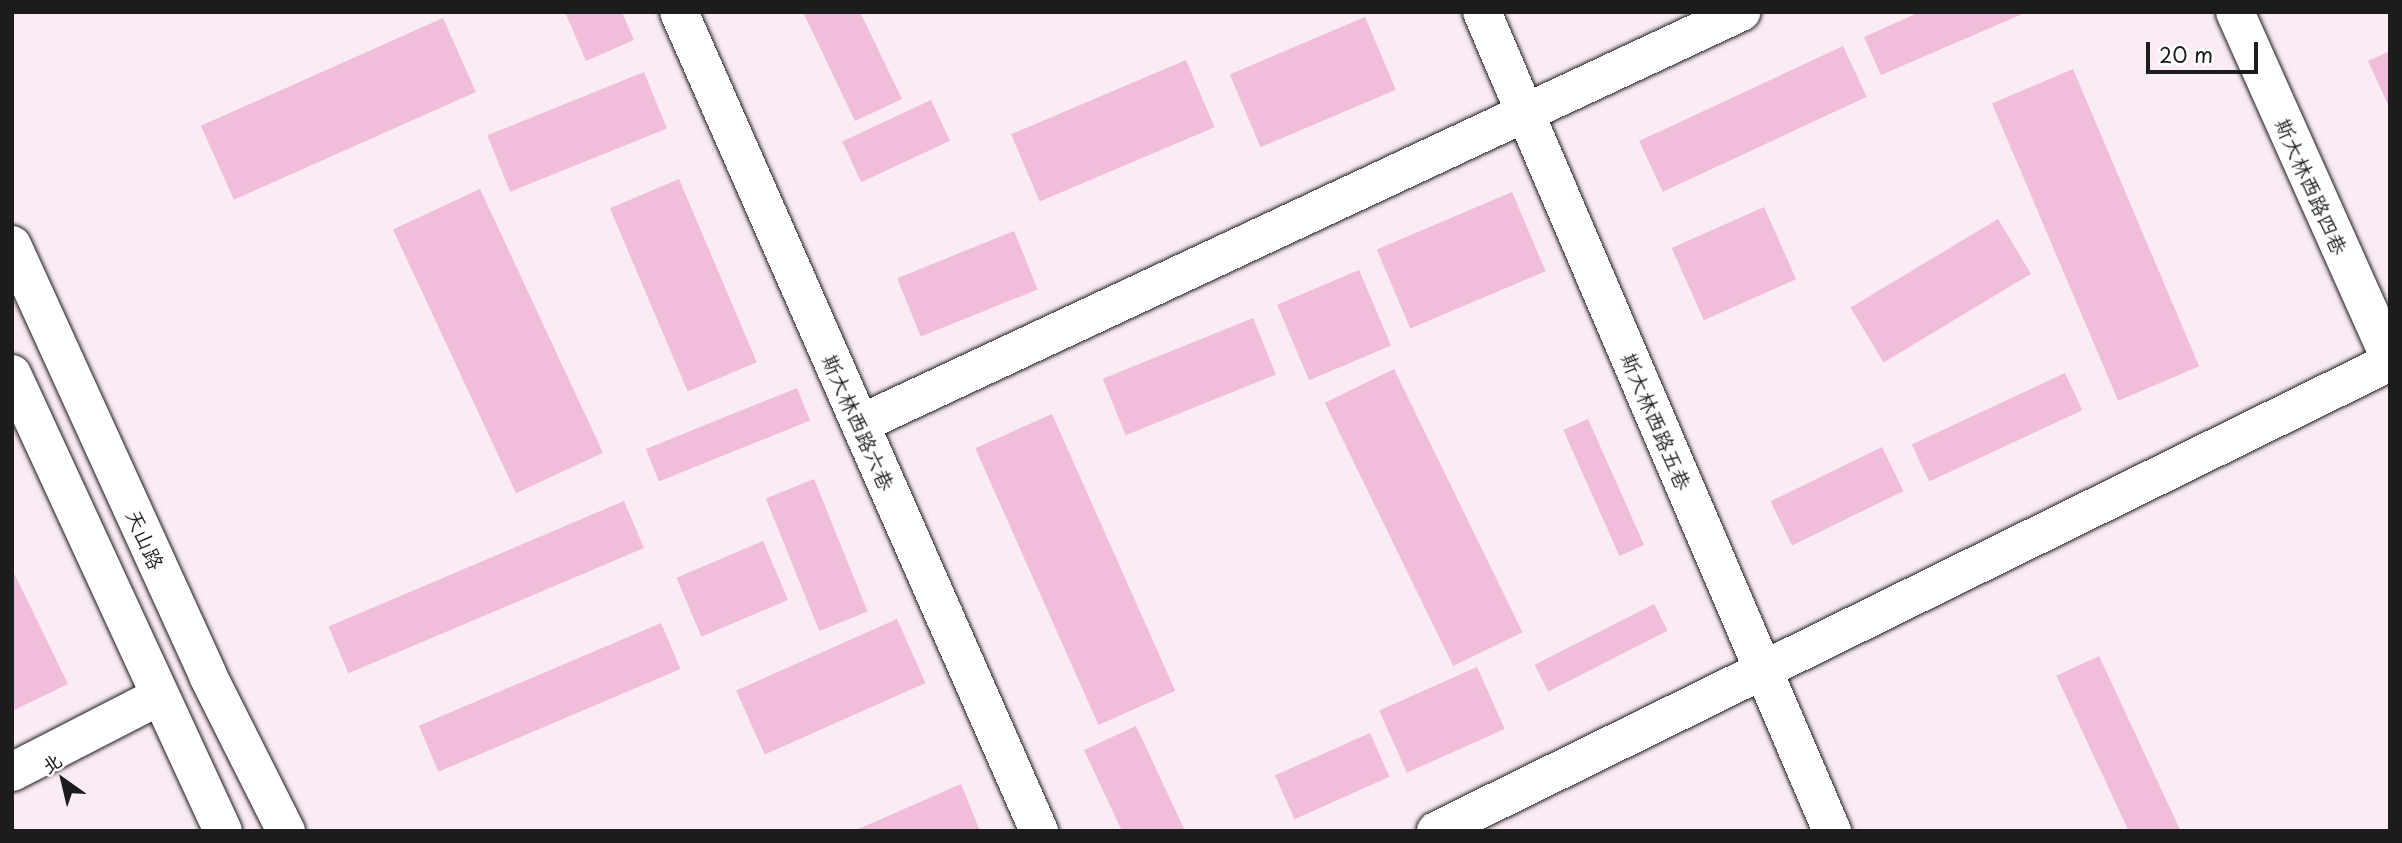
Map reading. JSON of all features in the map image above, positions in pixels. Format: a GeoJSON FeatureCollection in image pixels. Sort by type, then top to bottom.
{"type":"FeatureCollection","features":[{"type":"Feature","properties":{"kind":"street","name":"斯大林西路六巷"},"geometry":{"type":"LineString","coordinates":[[679,12],[1039,831]]}},
{"type":"Feature","properties":{"kind":"street","name":"斯大林西路五巷"},"geometry":{"type":"LineString","coordinates":[[1482,12],[1832,831]]}},
{"type":"Feature","properties":{"kind":"street"},"geometry":{"type":"LineString","coordinates":[[860,424],[1524,110],[1741,12]]}},
{"type":"Feature","properties":{"kind":"street","name":"斯大林西路四巷"},"geometry":{"type":"LineString","coordinates":[[2235,12],[2390,361]]}},
{"type":"Feature","properties":{"kind":"street","name":"天山路"},"geometry":{"type":"LineString","coordinates":[[12,245],[208,676],[286,831]]}},
{"type":"Feature","properties":{"kind":"street"},"geometry":{"type":"LineString","coordinates":[[1436,831],[2390,361]]}},
{"type":"Feature","properties":{"kind":"street"},"geometry":{"type":"LineString","coordinates":[[12,373],[223,831]]}},
{"type":"Feature","properties":{"kind":"street"},"geometry":{"type":"LineString","coordinates":[[12,772],[160,696]]}},
{"type":"Feature","properties":{"kind":"building"},"geometry":{"type":"Polygon","coordinates":[[[565,12],[622,12],[634,40],[586,61],[565,12]]]}},
{"type":"Feature","properties":{"kind":"building"},"geometry":{"type":"Polygon","coordinates":[[[803,12],[860,12],[902,99],[855,121],[803,12]]]}},
{"type":"Feature","properties":{"kind":"building"},"geometry":{"type":"Polygon","coordinates":[[[1920,12],[2027,12],[1881,75],[1864,37],[1920,12]]]}},
{"type":"Feature","properties":{"kind":"building"},"geometry":{"type":"Polygon","coordinates":[[[1365,17],[1396,90],[1261,147],[1230,74],[1365,17]]]}},
{"type":"Feature","properties":{"kind":"building"},"geometry":{"type":"Polygon","coordinates":[[[443,18],[476,92],[234,200],[201,126],[443,18]]]}},
{"type":"Feature","properties":{"kind":"building"},"geometry":{"type":"Polygon","coordinates":[[[1843,46],[1867,97],[1663,192],[1639,141],[1843,46]]]}},
{"type":"Feature","properties":{"kind":"building"},"geometry":{"type":"Polygon","coordinates":[[[2390,51],[2390,109],[2368,61],[2390,51]]]}},
{"type":"Feature","properties":{"kind":"building"},"geometry":{"type":"Polygon","coordinates":[[[1186,60],[1215,127],[1040,201],[1011,134],[1186,60]]]}},
{"type":"Feature","properties":{"kind":"building"},"geometry":{"type":"Polygon","coordinates":[[[2073,69],[2199,366],[2118,401],[1992,103],[2073,69]]]}},
{"type":"Feature","properties":{"kind":"building"},"geometry":{"type":"Polygon","coordinates":[[[644,72],[667,129],[510,192],[487,135],[644,72]]]}},
{"type":"Feature","properties":{"kind":"building"},"geometry":{"type":"Polygon","coordinates":[[[931,100],[950,141],[861,182],[842,141],[931,100]]]}},
{"type":"Feature","properties":{"kind":"building"},"geometry":{"type":"Polygon","coordinates":[[[679,179],[757,362],[688,391],[610,208],[679,179]]]}},
{"type":"Feature","properties":{"kind":"building"},"geometry":{"type":"Polygon","coordinates":[[[480,189],[603,453],[516,493],[393,230],[480,189]]]}},
{"type":"Feature","properties":{"kind":"building"},"geometry":{"type":"Polygon","coordinates":[[[1512,192],[1546,271],[1410,329],[1377,249],[1512,192]]]}},
{"type":"Feature","properties":{"kind":"building"},"geometry":{"type":"Polygon","coordinates":[[[1764,207],[1796,279],[1704,320],[1672,248],[1764,207]]]}},
{"type":"Feature","properties":{"kind":"building"},"geometry":{"type":"Polygon","coordinates":[[[1998,219],[2031,274],[1884,362],[1851,308],[1998,219]]]}},
{"type":"Feature","properties":{"kind":"building"},"geometry":{"type":"Polygon","coordinates":[[[1014,231],[1038,289],[921,337],[897,278],[1014,231]]]}},
{"type":"Feature","properties":{"kind":"building"},"geometry":{"type":"Polygon","coordinates":[[[1359,270],[1391,345],[1309,380],[1277,305],[1359,270]]]}},
{"type":"Feature","properties":{"kind":"building"},"geometry":{"type":"Polygon","coordinates":[[[1253,318],[1276,375],[1126,435],[1103,379],[1253,318]]]}},
{"type":"Feature","properties":{"kind":"building"},"geometry":{"type":"Polygon","coordinates":[[[1394,369],[1522,632],[1453,666],[1325,403],[1394,369]]]}},
{"type":"Feature","properties":{"kind":"building"},"geometry":{"type":"Polygon","coordinates":[[[2065,373],[2082,410],[1929,482],[1912,444],[2065,373]]]}},
{"type":"Feature","properties":{"kind":"building"},"geometry":{"type":"Polygon","coordinates":[[[797,388],[810,420],[659,482],[646,449],[797,388]]]}},
{"type":"Feature","properties":{"kind":"building"},"geometry":{"type":"Polygon","coordinates":[[[1052,414],[1175,691],[1099,725],[975,448],[1052,414]]]}},
{"type":"Feature","properties":{"kind":"building"},"geometry":{"type":"Polygon","coordinates":[[[1588,419],[1644,545],[1619,556],[1563,430],[1588,419]]]}},
{"type":"Feature","properties":{"kind":"building"},"geometry":{"type":"Polygon","coordinates":[[[1882,447],[1903,491],[1792,545],[1771,501],[1882,447]]]}},
{"type":"Feature","properties":{"kind":"building"},"geometry":{"type":"Polygon","coordinates":[[[814,479],[868,612],[819,631],[766,498],[814,479]]]}},
{"type":"Feature","properties":{"kind":"building"},"geometry":{"type":"Polygon","coordinates":[[[624,501],[644,548],[348,673],[329,626],[624,501]]]}},
{"type":"Feature","properties":{"kind":"building"},"geometry":{"type":"Polygon","coordinates":[[[763,541],[788,600],[701,637],[676,578],[763,541]]]}},
{"type":"Feature","properties":{"kind":"building"},"geometry":{"type":"Polygon","coordinates":[[[12,569],[68,684],[12,711],[12,569]]]}},
{"type":"Feature","properties":{"kind":"building"},"geometry":{"type":"Polygon","coordinates":[[[1654,604],[1668,631],[1548,692],[1535,665],[1654,604]]]}},
{"type":"Feature","properties":{"kind":"building"},"geometry":{"type":"Polygon","coordinates":[[[897,619],[925,683],[765,755],[736,691],[897,619]]]}},
{"type":"Feature","properties":{"kind":"building"},"geometry":{"type":"Polygon","coordinates":[[[661,623],[681,669],[438,772],[419,726],[661,623]]]}},
{"type":"Feature","properties":{"kind":"building"},"geometry":{"type":"Polygon","coordinates":[[[2099,656],[2180,830],[2129,831],[2056,676],[2099,656]]]}},
{"type":"Feature","properties":{"kind":"building"},"geometry":{"type":"Polygon","coordinates":[[[1477,667],[1505,729],[1407,773],[1379,711],[1477,667]]]}},
{"type":"Feature","properties":{"kind":"building"},"geometry":{"type":"Polygon","coordinates":[[[1136,726],[1185,831],[1122,831],[1084,750],[1136,726]]]}},
{"type":"Feature","properties":{"kind":"building"},"geometry":{"type":"Polygon","coordinates":[[[1370,733],[1390,777],[1295,819],[1275,775],[1370,733]]]}},
{"type":"Feature","properties":{"kind":"building"},"geometry":{"type":"Polygon","coordinates":[[[961,784],[980,831],[854,831],[961,784]]]}}]}
